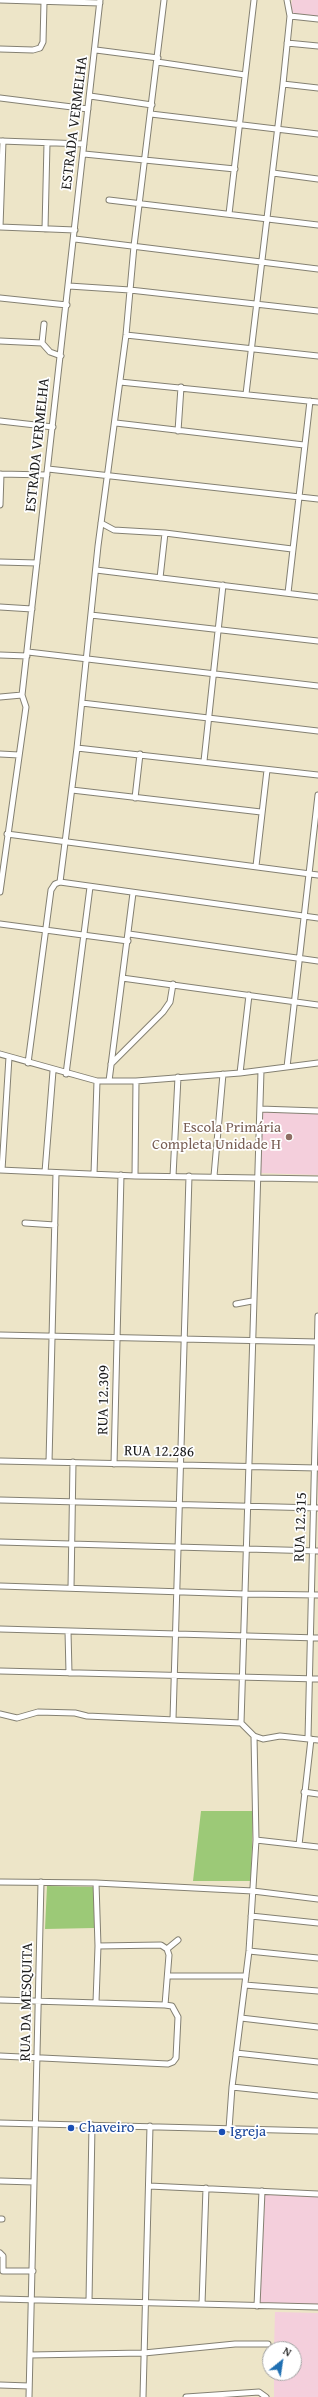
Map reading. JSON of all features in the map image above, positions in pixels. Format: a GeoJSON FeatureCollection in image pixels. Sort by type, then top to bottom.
{"type":"FeatureCollection","features":[{"type":"Feature","properties":{"kind":"street"},"geometry":{"type":"LineString","coordinates":[[0,0],[100,2]]}},
{"type":"Feature","properties":{"kind":"street"},"geometry":{"type":"LineString","coordinates":[[60,882],[77,748],[101,523],[116,423],[134,246],[158,60],[164,0]]}},
{"type":"Feature","properties":{"kind":"street"},"geometry":{"type":"LineString","coordinates":[[229,214],[254,0]]}},
{"type":"Feature","properties":{"kind":"street"},"geometry":{"type":"LineString","coordinates":[[246,394],[283,84],[290,16],[288,0]]}},
{"type":"Feature","properties":{"kind":"street"},"geometry":{"type":"LineString","coordinates":[[0,49],[34,50],[40,48],[43,42],[44,2]]}},
{"type":"Feature","properties":{"kind":"street","name":"ESTRADA VERMELHA"},"geometry":{"type":"LineString","coordinates":[[0,892],[26,707],[22,695],[60,356],[75,239],[100,2]]}},
{"type":"Feature","properties":{"kind":"street"},"geometry":{"type":"LineString","coordinates":[[290,16],[318,19]]}},
{"type":"Feature","properties":{"kind":"street"},"geometry":{"type":"LineString","coordinates":[[287,43],[318,46]]}},
{"type":"Feature","properties":{"kind":"street"},"geometry":{"type":"LineString","coordinates":[[96,50],[245,75]]}},
{"type":"Feature","properties":{"kind":"street"},"geometry":{"type":"LineString","coordinates":[[283,84],[318,88]]}},
{"type":"Feature","properties":{"kind":"street"},"geometry":{"type":"LineString","coordinates":[[90,96],[152,105]]}},
{"type":"Feature","properties":{"kind":"street"},"geometry":{"type":"LineString","coordinates":[[0,98],[88,109]]}},
{"type":"Feature","properties":{"kind":"street"},"geometry":{"type":"LineString","coordinates":[[151,114],[278,128],[318,134]]}},
{"type":"Feature","properties":{"kind":"street"},"geometry":{"type":"LineString","coordinates":[[75,230],[0,227],[2,141],[84,144]]}},
{"type":"Feature","properties":{"kind":"street"},"geometry":{"type":"LineString","coordinates":[[45,229],[47,143]]}},
{"type":"Feature","properties":{"kind":"street"},"geometry":{"type":"LineString","coordinates":[[84,154],[145,158],[234,169]]}},
{"type":"Feature","properties":{"kind":"street"},"geometry":{"type":"LineString","coordinates":[[273,174],[318,179]]}},
{"type":"Feature","properties":{"kind":"street"},"geometry":{"type":"LineString","coordinates":[[109,200],[318,225]]}},
{"type":"Feature","properties":{"kind":"street"},"geometry":{"type":"LineString","coordinates":[[75,239],[318,269]]}},
{"type":"Feature","properties":{"kind":"street"},"geometry":{"type":"LineString","coordinates":[[69,286],[130,290],[318,311]]}},
{"type":"Feature","properties":{"kind":"street"},"geometry":{"type":"LineString","coordinates":[[0,298],[67,305]]}},
{"type":"Feature","properties":{"kind":"street"},"geometry":{"type":"LineString","coordinates":[[42,343],[44,324]]}},
{"type":"Feature","properties":{"kind":"street"},"geometry":{"type":"LineString","coordinates":[[126,335],[251,350],[318,356]]}},
{"type":"Feature","properties":{"kind":"street"},"geometry":{"type":"LineString","coordinates":[[0,340],[42,343],[50,352],[60,356]]}},
{"type":"Feature","properties":{"kind":"street"},"geometry":{"type":"LineString","coordinates":[[120,382],[318,402]]}},
{"type":"Feature","properties":{"kind":"street"},"geometry":{"type":"LineString","coordinates":[[178,431],[181,387]]}},
{"type":"Feature","properties":{"kind":"street"},"geometry":{"type":"LineString","coordinates":[[288,593],[310,401]]}},
{"type":"Feature","properties":{"kind":"street"},"geometry":{"type":"LineString","coordinates":[[0,421],[53,427]]}},
{"type":"Feature","properties":{"kind":"street"},"geometry":{"type":"LineString","coordinates":[[116,423],[304,445]]}},
{"type":"Feature","properties":{"kind":"street"},"geometry":{"type":"LineString","coordinates":[[48,469],[109,474],[298,498],[318,499]]}},
{"type":"Feature","properties":{"kind":"street"},"geometry":{"type":"LineString","coordinates":[[0,505],[1,474],[47,475]]}},
{"type":"Feature","properties":{"kind":"street"},"geometry":{"type":"LineString","coordinates":[[101,523],[114,530],[165,533],[292,549]]}},
{"type":"Feature","properties":{"kind":"street"},"geometry":{"type":"LineString","coordinates":[[160,578],[165,533]]}},
{"type":"Feature","properties":{"kind":"street"},"geometry":{"type":"LineString","coordinates":[[0,562],[37,563]]}},
{"type":"Feature","properties":{"kind":"street"},"geometry":{"type":"LineString","coordinates":[[96,570],[318,596]]}},
{"type":"Feature","properties":{"kind":"street"},"geometry":{"type":"LineString","coordinates":[[204,761],[223,586]]}},
{"type":"Feature","properties":{"kind":"street"},"geometry":{"type":"LineString","coordinates":[[0,607],[32,609]]}},
{"type":"Feature","properties":{"kind":"street"},"geometry":{"type":"LineString","coordinates":[[91,615],[318,641]]}},
{"type":"Feature","properties":{"kind":"street"},"geometry":{"type":"LineString","coordinates":[[0,655],[27,654],[86,659],[318,686]]}},
{"type":"Feature","properties":{"kind":"street"},"geometry":{"type":"LineString","coordinates":[[0,697],[22,695]]}},
{"type":"Feature","properties":{"kind":"street"},"geometry":{"type":"LineString","coordinates":[[82,703],[318,731]]}},
{"type":"Feature","properties":{"kind":"street"},"geometry":{"type":"LineString","coordinates":[[77,748],[204,761],[318,776]]}},
{"type":"Feature","properties":{"kind":"street"},"geometry":{"type":"LineString","coordinates":[[0,754],[19,755]]}},
{"type":"Feature","properties":{"kind":"street"},"geometry":{"type":"LineString","coordinates":[[134,798],[140,754]]}},
{"type":"Feature","properties":{"kind":"street"},"geometry":{"type":"LineString","coordinates":[[256,866],[267,770]]}},
{"type":"Feature","properties":{"kind":"street"},"geometry":{"type":"LineString","coordinates":[[72,790],[261,812]]}},
{"type":"Feature","properties":{"kind":"street"},"geometry":{"type":"LineString","coordinates":[[287,1067],[298,958],[305,916],[308,874],[318,795]]}},
{"type":"Feature","properties":{"kind":"street"},"geometry":{"type":"LineString","coordinates":[[7,834],[318,875]]}},
{"type":"Feature","properties":{"kind":"street"},"geometry":{"type":"LineString","coordinates":[[28,1063],[50,890],[55,884],[60,882],[318,918]]}},
{"type":"Feature","properties":{"kind":"street"},"geometry":{"type":"LineString","coordinates":[[66,1074],[90,887]]}},
{"type":"Feature","properties":{"kind":"street"},"geometry":{"type":"LineString","coordinates":[[109,1081],[129,934],[133,893]]}},
{"type":"Feature","properties":{"kind":"street"},"geometry":{"type":"LineString","coordinates":[[0,924],[128,941]]}},
{"type":"Feature","properties":{"kind":"street"},"geometry":{"type":"LineString","coordinates":[[129,934],[318,961]]}},
{"type":"Feature","properties":{"kind":"street"},"geometry":{"type":"LineString","coordinates":[[122,978],[318,1005]]}},
{"type":"Feature","properties":{"kind":"street"},"geometry":{"type":"LineString","coordinates":[[111,1064],[163,1012],[170,1002],[173,984]]}},
{"type":"Feature","properties":{"kind":"street"},"geometry":{"type":"LineString","coordinates":[[240,1073],[249,995]]}},
{"type":"Feature","properties":{"kind":"street"},"geometry":{"type":"LineString","coordinates":[[0,1054],[53,1071],[97,1081],[136,1081],[240,1073],[318,1063]]}},
{"type":"Feature","properties":{"kind":"street"},"geometry":{"type":"LineString","coordinates":[[9,1057],[1,1170],[135,1176],[257,1176],[318,1179]]}},
{"type":"Feature","properties":{"kind":"street"},"geometry":{"type":"LineString","coordinates":[[45,1172],[53,1071]]}},
{"type":"Feature","properties":{"kind":"street"},"geometry":{"type":"LineString","coordinates":[[241,1724],[245,1549],[253,1339],[252,1301],[261,1071]]}},
{"type":"Feature","properties":{"kind":"street"},"geometry":{"type":"LineString","coordinates":[[214,1176],[223,1074]]}},
{"type":"Feature","properties":{"kind":"street"},"geometry":{"type":"LineString","coordinates":[[173,1176],[178,1077]]}},
{"type":"Feature","properties":{"kind":"street"},"geometry":{"type":"LineString","coordinates":[[94,1174],[97,1081]]}},
{"type":"Feature","properties":{"kind":"street"},"geometry":{"type":"LineString","coordinates":[[135,1176],[136,1081]]}},
{"type":"Feature","properties":{"kind":"street"},"geometry":{"type":"LineString","coordinates":[[260,1109],[318,1111]]}},
{"type":"Feature","properties":{"kind":"street"},"geometry":{"type":"LineString","coordinates":[[49,1462],[56,1173]]}},
{"type":"Feature","properties":{"kind":"street","name":"RUA 12.309"},"geometry":{"type":"LineString","coordinates":[[114,1464],[121,1175]]}},
{"type":"Feature","properties":{"kind":"street"},"geometry":{"type":"LineString","coordinates":[[173,1719],[189,1176]]}},
{"type":"Feature","properties":{"kind":"street"},"geometry":{"type":"LineString","coordinates":[[24,1223],[55,1225]]}},
{"type":"Feature","properties":{"kind":"street"},"geometry":{"type":"LineString","coordinates":[[236,1304],[252,1301]]}},
{"type":"Feature","properties":{"kind":"street","name":"RUA 12.315"},"geometry":{"type":"LineString","coordinates":[[299,1844],[310,1739],[310,1638],[311,1594],[315,1551],[318,1316]]}},
{"type":"Feature","properties":{"kind":"street"},"geometry":{"type":"LineString","coordinates":[[0,1335],[253,1339],[318,1342]]}},
{"type":"Feature","properties":{"kind":"street","name":"RUA 12.286"},"geometry":{"type":"LineString","coordinates":[[0,1461],[316,1468]]}},
{"type":"Feature","properties":{"kind":"street"},"geometry":{"type":"LineString","coordinates":[[70,1588],[73,1462]]}},
{"type":"Feature","properties":{"kind":"street"},"geometry":{"type":"LineString","coordinates":[[0,1500],[316,1508]]}},
{"type":"Feature","properties":{"kind":"street"},"geometry":{"type":"LineString","coordinates":[[0,1542],[315,1551]]}},
{"type":"Feature","properties":{"kind":"street"},"geometry":{"type":"LineString","coordinates":[[0,1586],[245,1594],[318,1594]]}},
{"type":"Feature","properties":{"kind":"street"},"geometry":{"type":"LineString","coordinates":[[0,1629],[318,1638]]}},
{"type":"Feature","properties":{"kind":"street"},"geometry":{"type":"LineString","coordinates":[[68,1631],[68,1673]]}},
{"type":"Feature","properties":{"kind":"street"},"geometry":{"type":"LineString","coordinates":[[0,1671],[175,1677],[318,1679]]}},
{"type":"Feature","properties":{"kind":"street"},"geometry":{"type":"LineString","coordinates":[[0,1714],[17,1718],[38,1712],[241,1724],[254,1736],[262,1739],[280,1736],[318,1740]]}},
{"type":"Feature","properties":{"kind":"street"},"geometry":{"type":"LineString","coordinates":[[230,2129],[232,2087],[249,1951],[253,1891],[256,1840],[254,1736]]}},
{"type":"Feature","properties":{"kind":"street"},"geometry":{"type":"LineString","coordinates":[[304,1792],[318,1794]]}},
{"type":"Feature","properties":{"kind":"street"},"geometry":{"type":"LineString","coordinates":[[256,1840],[318,1847]]}},
{"type":"Feature","properties":{"kind":"street"},"geometry":{"type":"LineString","coordinates":[[0,1882],[96,1883],[253,1891],[318,1899]]}},
{"type":"Feature","properties":{"kind":"street","name":"RUA DA MESQUITA"},"geometry":{"type":"LineString","coordinates":[[29,2397],[41,1882]]}},
{"type":"Feature","properties":{"kind":"street"},"geometry":{"type":"LineString","coordinates":[[96,1883],[98,1946],[96,2002]]}},
{"type":"Feature","properties":{"kind":"street"},"geometry":{"type":"LineString","coordinates":[[251,1916],[318,1923]]}},
{"type":"Feature","properties":{"kind":"street"},"geometry":{"type":"LineString","coordinates":[[167,1949],[178,1940]]}},
{"type":"Feature","properties":{"kind":"street"},"geometry":{"type":"LineString","coordinates":[[98,1946],[160,1945],[167,1949],[169,1955],[165,2005]]}},
{"type":"Feature","properties":{"kind":"street"},"geometry":{"type":"LineString","coordinates":[[249,1951],[318,1958]]}},
{"type":"Feature","properties":{"kind":"street"},"geometry":{"type":"LineString","coordinates":[[168,1976],[246,1976]]}},
{"type":"Feature","properties":{"kind":"street"},"geometry":{"type":"LineString","coordinates":[[245,1985],[318,1991]]}},
{"type":"Feature","properties":{"kind":"street"},"geometry":{"type":"LineString","coordinates":[[0,2000],[165,2005],[172,2006],[178,2018],[176,2058],[173,2062],[168,2064],[0,2056]]}},
{"type":"Feature","properties":{"kind":"street"},"geometry":{"type":"LineString","coordinates":[[241,2018],[318,2027]]}},
{"type":"Feature","properties":{"kind":"street"},"geometry":{"type":"LineString","coordinates":[[236,2053],[318,2062]]}},
{"type":"Feature","properties":{"kind":"street"},"geometry":{"type":"LineString","coordinates":[[232,2087],[318,2096]]}},
{"type":"Feature","properties":{"kind":"street"},"geometry":{"type":"LineString","coordinates":[[0,2123],[318,2131]]}},
{"type":"Feature","properties":{"kind":"street"},"geometry":{"type":"LineString","coordinates":[[89,2301],[92,2125]]}},
{"type":"Feature","properties":{"kind":"street"},"geometry":{"type":"LineString","coordinates":[[143,2397],[150,2126]]}},
{"type":"Feature","properties":{"kind":"street"},"geometry":{"type":"LineString","coordinates":[[0,2181],[34,2182]]}},
{"type":"Feature","properties":{"kind":"street"},"geometry":{"type":"LineString","coordinates":[[148,2186],[318,2194]]}},
{"type":"Feature","properties":{"kind":"street"},"geometry":{"type":"LineString","coordinates":[[202,2304],[206,2188]]}},
{"type":"Feature","properties":{"kind":"street"},"geometry":{"type":"LineString","coordinates":[[257,2306],[262,2191]]}},
{"type":"Feature","properties":{"kind":"street"},"geometry":{"type":"LineString","coordinates":[[0,2253],[3,2256],[4,2271],[33,2270]]}},
{"type":"Feature","properties":{"kind":"street"},"geometry":{"type":"LineString","coordinates":[[0,2298],[318,2307]]}},
{"type":"Feature","properties":{"kind":"street"},"geometry":{"type":"LineString","coordinates":[[30,2355],[144,2353],[235,2344],[262,2344]]}},
{"type":"Feature","properties":{"kind":"street"},"geometry":{"type":"LineString","coordinates":[[0,2385],[29,2386]]}},
{"type":"Feature","properties":{"kind":"street"},"geometry":{"type":"LineString","coordinates":[[186,2397],[259,2392],[266,2397]]}},
{"type":"Feature","properties":{"kind":"shaded area"},"geometry":{"type":"Polygon","coordinates":[[[292,0],[318,0],[318,18],[289,14],[292,0]]]}},
{"type":"Feature","properties":{"kind":"shaded area","name":"Escola Primária Completa Unidade H"},"geometry":{"type":"Polygon","coordinates":[[[262,1110],[318,1112],[318,1175],[259,1173],[262,1110]]]}},
{"type":"Feature","properties":{"kind":"shaded area"},"geometry":{"type":"Polygon","coordinates":[[[265,2192],[318,2195],[318,2304],[260,2304],[265,2192]]]}},
{"type":"Feature","properties":{"kind":"shaded area"},"geometry":{"type":"Polygon","coordinates":[[[275,2312],[318,2313],[318,2397],[274,2397],[274,2381],[302,2381],[302,2341],[274,2341],[275,2312]]]}},
{"type":"Feature","properties":{"kind":"green space"},"geometry":{"type":"Polygon","coordinates":[[[201,1811],[253,1811],[251,1881],[193,1881],[201,1811]]]}},
{"type":"Feature","properties":{"kind":"green space"},"geometry":{"type":"Polygon","coordinates":[[[47,1886],[95,1887],[94,1928],[45,1929],[47,1886]]]}},
{"type":"Feature","properties":{"kind":"place","name":"Escola Primária Completa Unidade H"},"geometry":{"type":"Point","coordinates":[289,1137]}},
{"type":"Feature","properties":{"kind":"place","name":"Chaveiro"},"geometry":{"type":"Point","coordinates":[71,2128]}},
{"type":"Feature","properties":{"kind":"place","name":"Igreja"},"geometry":{"type":"Point","coordinates":[222,2132]}}]}
